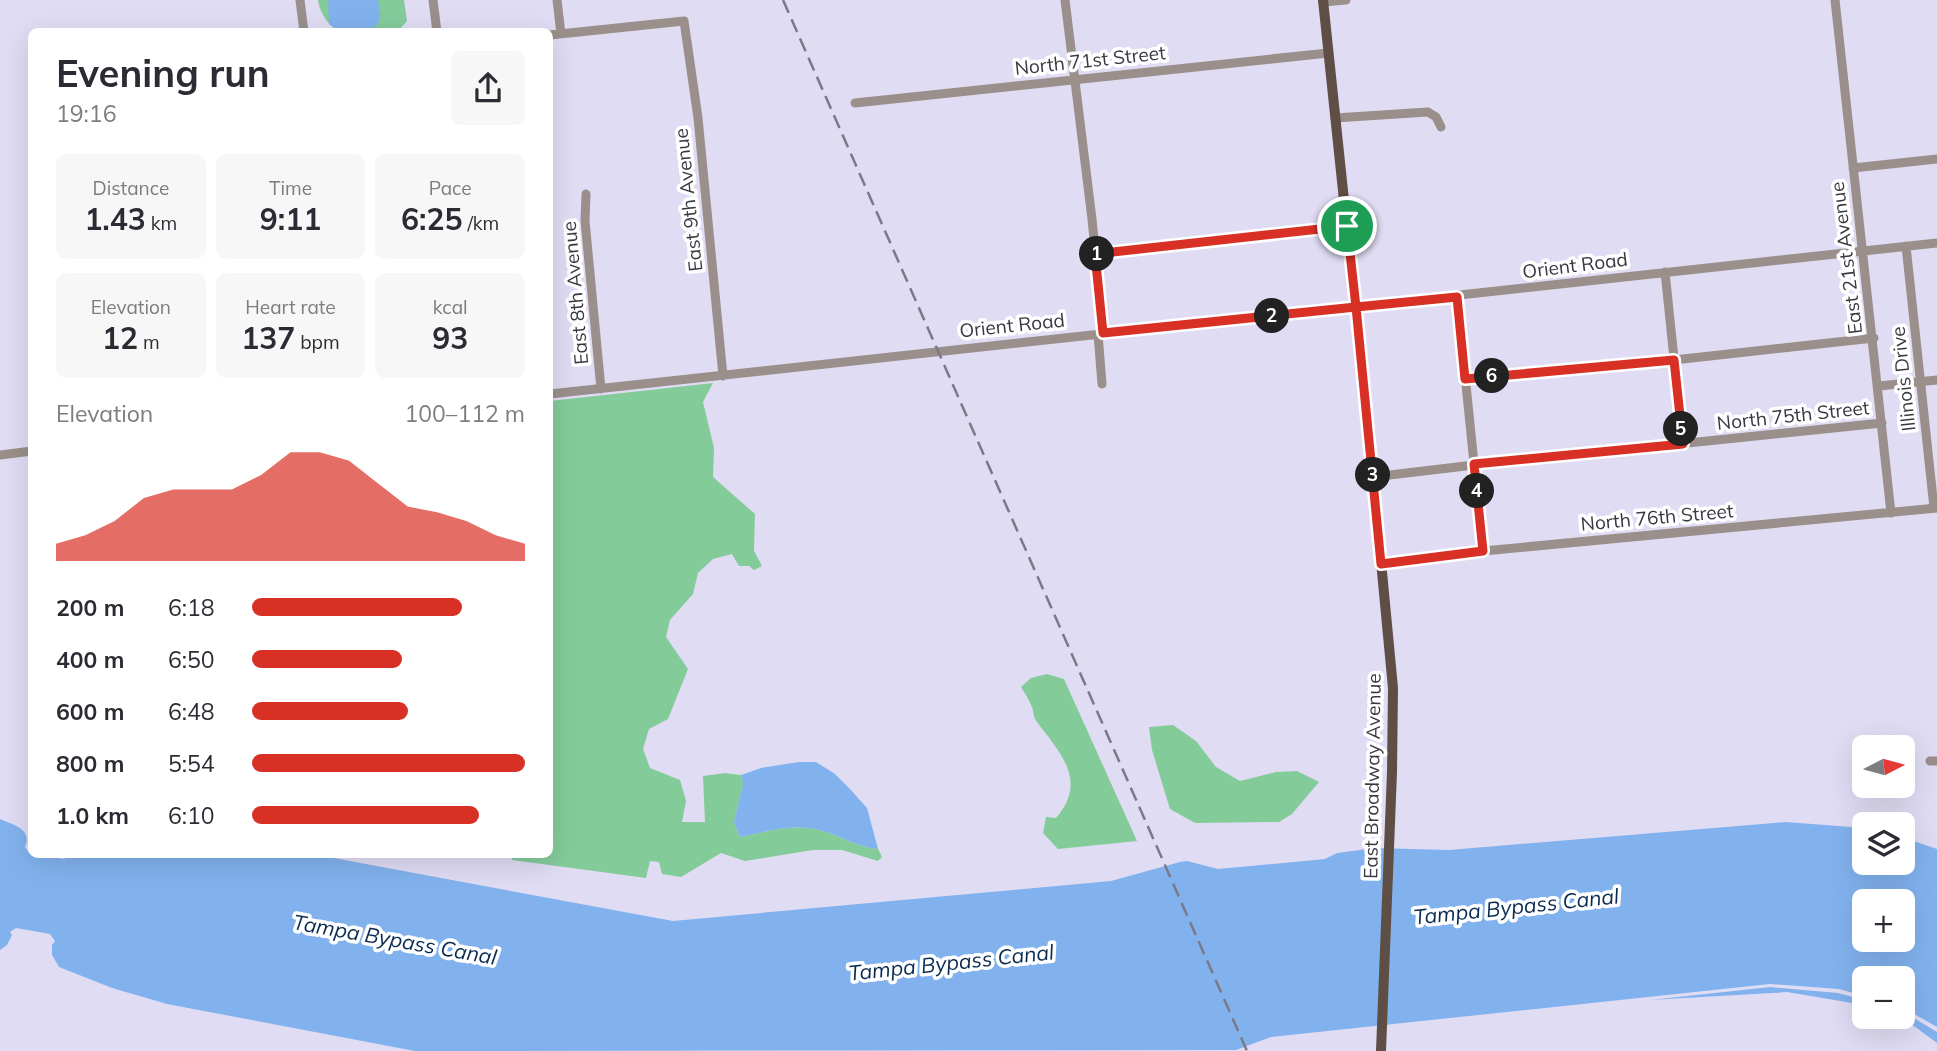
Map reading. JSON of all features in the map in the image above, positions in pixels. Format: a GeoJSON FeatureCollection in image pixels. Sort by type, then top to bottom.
{"type":"FeatureCollection","features":[{"type":"Feature","properties":{"kind":"main road","name":"East Broadway Avenue"},"geometry":{"type":"LineString","coordinates":[[1323,1],[1393,688],[1381,1051]]}},
{"type":"Feature","properties":{"kind":"street"},"geometry":{"type":"LineString","coordinates":[[300,0],[304,28]]}},
{"type":"Feature","properties":{"kind":"street"},"geometry":{"type":"LineString","coordinates":[[433,0],[436,28]]}},
{"type":"Feature","properties":{"kind":"street"},"geometry":{"type":"LineString","coordinates":[[553,35],[561,34],[557,0]]}},
{"type":"Feature","properties":{"kind":"street"},"geometry":{"type":"LineString","coordinates":[[1065,0],[1095,254],[1102,384]]}},
{"type":"Feature","properties":{"kind":"street"},"geometry":{"type":"LineString","coordinates":[[1323,1],[1346,0]]}},
{"type":"Feature","properties":{"kind":"street","name":"East 21st Avenue"},"geometry":{"type":"LineString","coordinates":[[1835,0],[1891,513]]}},
{"type":"Feature","properties":{"kind":"street","name":"East 9th Avenue"},"geometry":{"type":"LineString","coordinates":[[561,34],[684,21],[698,118],[723,376]]}},
{"type":"Feature","properties":{"kind":"street","name":"North 71st Street"},"geometry":{"type":"LineString","coordinates":[[855,103],[1328,52]]}},
{"type":"Feature","properties":{"kind":"street"},"geometry":{"type":"LineString","coordinates":[[1335,118],[1427,112],[1436,117],[1441,127]]}},
{"type":"Feature","properties":{"kind":"street"},"geometry":{"type":"LineString","coordinates":[[1853,168],[1937,159]]}},
{"type":"Feature","properties":{"kind":"street","name":"East 8th Avenue"},"geometry":{"type":"LineString","coordinates":[[586,194],[585,221],[601,388]]}},
{"type":"Feature","properties":{"kind":"street"},"geometry":{"type":"LineString","coordinates":[[1095,254],[1347,226]]}},
{"type":"Feature","properties":{"kind":"street","name":"Orient Road"},"geometry":{"type":"LineString","coordinates":[[553,394],[1937,243]]}},
{"type":"Feature","properties":{"kind":"street","name":"Illinois Drive"},"geometry":{"type":"LineString","coordinates":[[1906,246],[1936,508]]}},
{"type":"Feature","properties":{"kind":"street"},"geometry":{"type":"LineString","coordinates":[[1665,272],[1683,444]]}},
{"type":"Feature","properties":{"kind":"street"},"geometry":{"type":"LineString","coordinates":[[1457,297],[1483,551]]}},
{"type":"Feature","properties":{"kind":"street"},"geometry":{"type":"LineString","coordinates":[[1465,379],[1874,338]]}},
{"type":"Feature","properties":{"kind":"street","name":"North 75th Street"},"geometry":{"type":"LineString","coordinates":[[1879,386],[1937,380]]}},
{"type":"Feature","properties":{"kind":"street","name":"North 75th Street"},"geometry":{"type":"LineString","coordinates":[[1373,477],[1474,464],[1882,424]]}},
{"type":"Feature","properties":{"kind":"street"},"geometry":{"type":"LineString","coordinates":[[0,455],[28,452]]}},
{"type":"Feature","properties":{"kind":"street","name":"North 76th Street"},"geometry":{"type":"LineString","coordinates":[[1381,564],[1483,551],[1936,508]]}},
{"type":"Feature","properties":{"kind":"green space"},"geometry":{"type":"Polygon","coordinates":[[[318,0],[404,0],[407,21],[401,28],[335,28],[325,19],[318,0]]]}},
{"type":"Feature","properties":{"kind":"green space"},"geometry":{"type":"Polygon","coordinates":[[[713,383],[703,402],[714,448],[713,477],[755,514],[754,551],[762,566],[754,570],[749,566],[739,566],[732,554],[713,559],[698,573],[693,594],[670,620],[666,637],[688,669],[668,719],[649,729],[643,749],[650,768],[680,780],[686,801],[682,822],[705,822],[703,776],[725,773],[741,775],[743,784],[734,822],[740,837],[783,828],[815,829],[878,849],[882,857],[878,861],[842,850],[813,850],[745,861],[721,853],[681,877],[662,874],[659,862],[650,861],[646,878],[512,860],[553,858],[553,401],[713,383]]]}},
{"type":"Feature","properties":{"kind":"green space"},"geometry":{"type":"Polygon","coordinates":[[[1047,674],[1064,679],[1137,841],[1058,849],[1043,833],[1046,817],[1056,818],[1070,792],[1068,768],[1036,720],[1021,687],[1031,678],[1047,674]]]}},
{"type":"Feature","properties":{"kind":"green space"},"geometry":{"type":"Polygon","coordinates":[[[1173,725],[1196,741],[1216,767],[1240,781],[1276,772],[1297,771],[1319,782],[1292,814],[1279,822],[1195,823],[1170,809],[1152,750],[1149,727],[1173,725]]]}},
{"type":"Feature","properties":{"kind":"water"},"geometry":{"type":"Polygon","coordinates":[[[328,0],[378,0],[380,15],[378,24],[372,28],[335,28],[329,24],[328,0]]]}},
{"type":"Feature","properties":{"kind":"water"},"geometry":{"type":"Polygon","coordinates":[[[816,762],[835,774],[849,788],[867,808],[878,849],[805,828],[783,828],[740,837],[734,822],[743,784],[741,775],[761,768],[816,762]]]}},
{"type":"Feature","properties":{"kind":"water","name":"Tampa Bypass Canal"},"geometry":{"type":"Polygon","coordinates":[[[0,819],[24,832],[28,858],[334,858],[673,921],[1111,881],[1187,861],[1218,869],[1325,859],[1337,853],[1375,848],[1449,850],[1786,822],[1852,827],[1852,875],[1915,875],[1915,841],[1937,849],[1937,1027],[1915,1014],[1915,966],[1852,966],[1852,993],[1839,989],[1770,984],[1271,1037],[1236,1050],[415,1051],[167,1004],[112,988],[59,967],[52,955],[55,941],[50,934],[16,928],[10,932],[12,935],[7,945],[0,950],[0,819]]]}},
{"type":"Feature","properties":{"kind":"water"},"geometry":{"type":"Polygon","coordinates":[[[1770,987],[1852,997],[1852,1003],[1787,992],[1650,1000],[1770,987]]]}},
{"type":"Feature","properties":{"kind":"water"},"geometry":{"type":"Polygon","coordinates":[[[1915,1019],[1937,1032],[1937,1043],[1915,1027],[1915,1019]]]}},
{"type":"Feature","properties":{"kind":"railway"},"geometry":{"type":"LineString","coordinates":[[783,0],[1247,1051]]}},
{"type":"Feature","properties":{"kind":"route"},"geometry":{"type":"LineString","coordinates":[[1347,226],[1095,254],[1103,333],[1356,307],[1381,564],[1483,551],[1474,464],[1683,444],[1674,360],[1465,379],[1457,297],[1356,307],[1347,226]]}}]}
